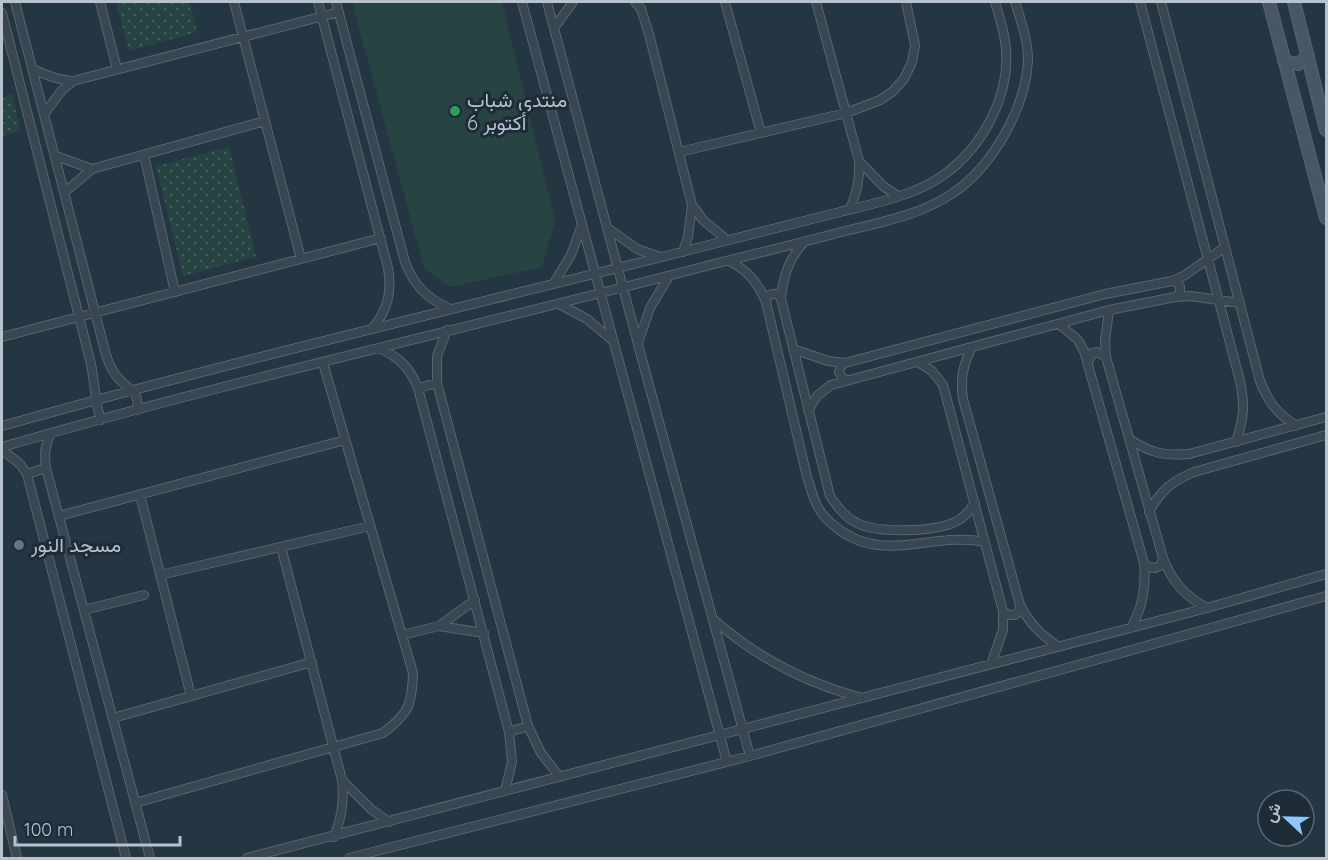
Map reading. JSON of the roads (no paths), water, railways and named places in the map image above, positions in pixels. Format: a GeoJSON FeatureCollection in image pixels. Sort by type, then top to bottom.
{"type":"FeatureCollection","features":[{"type":"Feature","properties":{"kind":"main road"},"geometry":{"type":"LineString","coordinates":[[1269,2],[1326,218]]}},
{"type":"Feature","properties":{"kind":"main road"},"geometry":{"type":"LineString","coordinates":[[1294,2],[1326,130]]}},
{"type":"Feature","properties":{"kind":"main road"},"geometry":{"type":"LineString","coordinates":[[1284,61],[1298,64],[1308,56]]}},
{"type":"Feature","properties":{"kind":"main road"},"geometry":{"type":"LineString","coordinates":[[1298,108],[1301,101],[1308,96],[1319,99]]}},
{"type":"Feature","properties":{"kind":"street"},"geometry":{"type":"LineString","coordinates":[[15,2],[111,369],[133,390],[138,399],[137,410]]}},
{"type":"Feature","properties":{"kind":"street"},"geometry":{"type":"LineString","coordinates":[[100,2],[117,69]]}},
{"type":"Feature","properties":{"kind":"street"},"geometry":{"type":"LineString","coordinates":[[234,2],[301,259]]}},
{"type":"Feature","properties":{"kind":"street"},"geometry":{"type":"LineString","coordinates":[[318,2],[381,238],[391,285],[389,301],[382,317],[371,329]]}},
{"type":"Feature","properties":{"kind":"street"},"geometry":{"type":"LineString","coordinates":[[336,2],[405,262],[411,278],[421,291],[434,302],[449,308]]}},
{"type":"Feature","properties":{"kind":"street"},"geometry":{"type":"LineString","coordinates":[[522,2],[727,762]]}},
{"type":"Feature","properties":{"kind":"street"},"geometry":{"type":"LineString","coordinates":[[547,2],[750,756]]}},
{"type":"Feature","properties":{"kind":"street"},"geometry":{"type":"LineString","coordinates":[[554,28],[573,2]]}},
{"type":"Feature","properties":{"kind":"street"},"geometry":{"type":"LineString","coordinates":[[635,2],[642,5],[692,205],[688,237],[683,252]]}},
{"type":"Feature","properties":{"kind":"street"},"geometry":{"type":"LineString","coordinates":[[725,2],[761,133]]}},
{"type":"Feature","properties":{"kind":"street"},"geometry":{"type":"LineString","coordinates":[[816,2],[859,161],[860,177],[857,194],[850,209]]}},
{"type":"Feature","properties":{"kind":"street"},"geometry":{"type":"LineString","coordinates":[[679,152],[846,113],[880,100],[892,92],[904,79],[912,62],[915,45],[906,2]]}},
{"type":"Feature","properties":{"kind":"street"},"geometry":{"type":"LineString","coordinates":[[2,426],[449,308],[595,274],[850,209],[898,196],[928,184],[943,176],[963,160],[979,140],[992,118],[1001,94],[1006,69],[1006,44],[995,2]]}},
{"type":"Feature","properties":{"kind":"street"},"geometry":{"type":"LineString","coordinates":[[2,449],[137,410],[447,330],[805,242],[905,216],[929,207],[954,193],[974,176],[991,156],[1005,134],[1026,76],[1028,58],[1026,37],[1015,2]]}},
{"type":"Feature","properties":{"kind":"street"},"geometry":{"type":"LineString","coordinates":[[1140,2],[1220,301],[1244,401],[1243,422],[1236,442]]}},
{"type":"Feature","properties":{"kind":"street"},"geometry":{"type":"LineString","coordinates":[[1161,2],[1260,381],[1267,399],[1280,415],[1296,426]]}},
{"type":"Feature","properties":{"kind":"street"},"geometry":{"type":"LineString","coordinates":[[33,69],[45,76],[73,81],[339,12]]}},
{"type":"Feature","properties":{"kind":"street"},"geometry":{"type":"LineString","coordinates":[[2,13],[94,378],[101,420]]}},
{"type":"Feature","properties":{"kind":"street"},"geometry":{"type":"LineString","coordinates":[[45,113],[53,101],[73,81]]}},
{"type":"Feature","properties":{"kind":"street"},"geometry":{"type":"LineString","coordinates":[[65,192],[92,169],[265,122]]}},
{"type":"Feature","properties":{"kind":"street"},"geometry":{"type":"LineString","coordinates":[[144,155],[175,292]]}},
{"type":"Feature","properties":{"kind":"street"},"geometry":{"type":"LineString","coordinates":[[56,156],[92,169]]}},
{"type":"Feature","properties":{"kind":"street"},"geometry":{"type":"LineString","coordinates":[[859,161],[883,186],[898,196]]}},
{"type":"Feature","properties":{"kind":"street"},"geometry":{"type":"LineString","coordinates":[[692,205],[703,220],[727,240]]}},
{"type":"Feature","properties":{"kind":"street"},"geometry":{"type":"LineString","coordinates":[[554,283],[571,255],[582,224]]}},
{"type":"Feature","properties":{"kind":"street"},"geometry":{"type":"LineString","coordinates":[[609,229],[637,249],[661,257]]}},
{"type":"Feature","properties":{"kind":"street"},"geometry":{"type":"LineString","coordinates":[[2,337],[381,238]]}},
{"type":"Feature","properties":{"kind":"street"},"geometry":{"type":"LineString","coordinates":[[805,242],[795,252],[787,267],[781,298],[830,496],[840,511],[855,523],[873,530],[892,531],[945,526],[967,514],[975,503]]}},
{"type":"Feature","properties":{"kind":"street"},"geometry":{"type":"LineString","coordinates":[[793,349],[828,361],[845,363],[1105,294],[1172,281],[1185,275],[1225,247]]}},
{"type":"Feature","properties":{"kind":"street"},"geometry":{"type":"LineString","coordinates":[[728,261],[741,267],[752,277],[766,302],[807,477],[816,504],[830,523],[848,537],[869,545],[892,546],[959,539],[985,542]]}},
{"type":"Feature","properties":{"kind":"street"},"geometry":{"type":"LineString","coordinates":[[638,344],[650,308],[669,276]]}},
{"type":"Feature","properties":{"kind":"street"},"geometry":{"type":"LineString","coordinates":[[1172,281],[1177,282],[1180,287],[1180,292],[1175,297]]}},
{"type":"Feature","properties":{"kind":"street"},"geometry":{"type":"LineString","coordinates":[[766,302],[767,297],[772,294],[778,294],[781,298]]}},
{"type":"Feature","properties":{"kind":"street"},"geometry":{"type":"LineString","coordinates":[[808,411],[817,396],[831,385],[1109,310],[1190,296],[1239,303]]}},
{"type":"Feature","properties":{"kind":"street"},"geometry":{"type":"LineString","coordinates":[[559,303],[587,319],[612,340]]}},
{"type":"Feature","properties":{"kind":"street"},"geometry":{"type":"LineString","coordinates":[[1109,310],[1105,341],[1106,357],[1163,558],[1169,574],[1179,589],[1192,600],[1207,608]]}},
{"type":"Feature","properties":{"kind":"street"},"geometry":{"type":"LineString","coordinates":[[1059,324],[1070,330],[1084,351],[1144,563],[1144,597],[1131,628]]}},
{"type":"Feature","properties":{"kind":"street"},"geometry":{"type":"LineString","coordinates":[[447,330],[437,356],[437,383],[528,726],[541,753],[559,776]]}},
{"type":"Feature","properties":{"kind":"street"},"geometry":{"type":"LineString","coordinates":[[972,347],[964,363],[961,381],[963,399],[1020,605],[1029,622],[1043,637],[1059,647]]}},
{"type":"Feature","properties":{"kind":"street"},"geometry":{"type":"LineString","coordinates":[[380,348],[393,354],[404,363],[413,375],[418,388],[509,732],[512,762],[505,791]]}},
{"type":"Feature","properties":{"kind":"street"},"geometry":{"type":"LineString","coordinates":[[1088,363],[1092,353],[1102,353],[1106,357]]}},
{"type":"Feature","properties":{"kind":"street"},"geometry":{"type":"LineString","coordinates":[[918,362],[932,371],[943,385],[1004,611],[1003,630],[991,664]]}},
{"type":"Feature","properties":{"kind":"street"},"geometry":{"type":"LineString","coordinates":[[135,803],[383,734],[402,719],[412,697],[413,673],[323,363]]}},
{"type":"Feature","properties":{"kind":"street"},"geometry":{"type":"LineString","coordinates":[[845,363],[840,367],[839,372],[842,378],[847,380]]}},
{"type":"Feature","properties":{"kind":"street"},"geometry":{"type":"LineString","coordinates":[[418,388],[437,383]]}},
{"type":"Feature","properties":{"kind":"street"},"geometry":{"type":"LineString","coordinates":[[948,401],[955,393],[960,394],[963,399]]}},
{"type":"Feature","properties":{"kind":"street"},"geometry":{"type":"LineString","coordinates":[[1129,439],[1147,450],[1168,455],[1189,454],[1326,417]]}},
{"type":"Feature","properties":{"kind":"street"},"geometry":{"type":"LineString","coordinates":[[1306,423],[1314,429],[1309,439]]}},
{"type":"Feature","properties":{"kind":"street"},"geometry":{"type":"LineString","coordinates":[[51,433],[46,443],[46,468],[150,858]]}},
{"type":"Feature","properties":{"kind":"street"},"geometry":{"type":"LineString","coordinates":[[1149,512],[1159,495],[1174,481],[1194,472],[1326,435]]}},
{"type":"Feature","properties":{"kind":"street"},"geometry":{"type":"LineString","coordinates":[[59,516],[345,440]]}},
{"type":"Feature","properties":{"kind":"street"},"geometry":{"type":"LineString","coordinates":[[2,449],[20,464],[27,474],[126,858]]}},
{"type":"Feature","properties":{"kind":"street"},"geometry":{"type":"LineString","coordinates":[[1189,454],[1186,464],[1194,472]]}},
{"type":"Feature","properties":{"kind":"street"},"geometry":{"type":"LineString","coordinates":[[27,474],[46,468]]}},
{"type":"Feature","properties":{"kind":"street"},"geometry":{"type":"LineString","coordinates":[[140,495],[191,696]]}},
{"type":"Feature","properties":{"kind":"street"},"geometry":{"type":"LineString","coordinates":[[160,575],[370,526]]}},
{"type":"Feature","properties":{"kind":"street"},"geometry":{"type":"LineString","coordinates":[[932,527],[940,531],[940,536],[933,541]]}},
{"type":"Feature","properties":{"kind":"street"},"geometry":{"type":"LineString","coordinates":[[281,546],[342,780],[344,799],[341,819],[334,837]]}},
{"type":"Feature","properties":{"kind":"street"},"geometry":{"type":"LineString","coordinates":[[1144,563],[1148,567],[1155,568],[1161,565],[1163,558]]}},
{"type":"Feature","properties":{"kind":"street"},"geometry":{"type":"LineString","coordinates":[[247,858],[1059,647],[1326,574]]}},
{"type":"Feature","properties":{"kind":"street"},"geometry":{"type":"LineString","coordinates":[[84,610],[144,595]]}},
{"type":"Feature","properties":{"kind":"street"},"geometry":{"type":"LineString","coordinates":[[349,858],[750,756],[1326,596]]}},
{"type":"Feature","properties":{"kind":"street"},"geometry":{"type":"LineString","coordinates":[[402,635],[439,626],[475,600]]}},
{"type":"Feature","properties":{"kind":"street"},"geometry":{"type":"LineString","coordinates":[[1004,611],[1008,615],[1015,615],[1020,605]]}},
{"type":"Feature","properties":{"kind":"street"},"geometry":{"type":"LineString","coordinates":[[712,618],[757,653],[790,672],[826,687],[862,698]]}},
{"type":"Feature","properties":{"kind":"street"},"geometry":{"type":"LineString","coordinates":[[439,626],[484,633]]}},
{"type":"Feature","properties":{"kind":"street"},"geometry":{"type":"LineString","coordinates":[[113,718],[312,662]]}},
{"type":"Feature","properties":{"kind":"street"},"geometry":{"type":"LineString","coordinates":[[509,732],[528,726]]}},
{"type":"Feature","properties":{"kind":"street"},"geometry":{"type":"LineString","coordinates":[[342,780],[372,810],[389,822]]}},
{"type":"Feature","properties":{"kind":"street"},"geometry":{"type":"LineString","coordinates":[[2,795],[17,858]]}},
{"type":"Feature","properties":{"kind":"place","name":"منتدى شباب 6 أكتوبر"},"geometry":{"type":"Point","coordinates":[455,111]}},
{"type":"Feature","properties":{"kind":"place","name":"مسجد النور"},"geometry":{"type":"Point","coordinates":[19,545]}}]}
